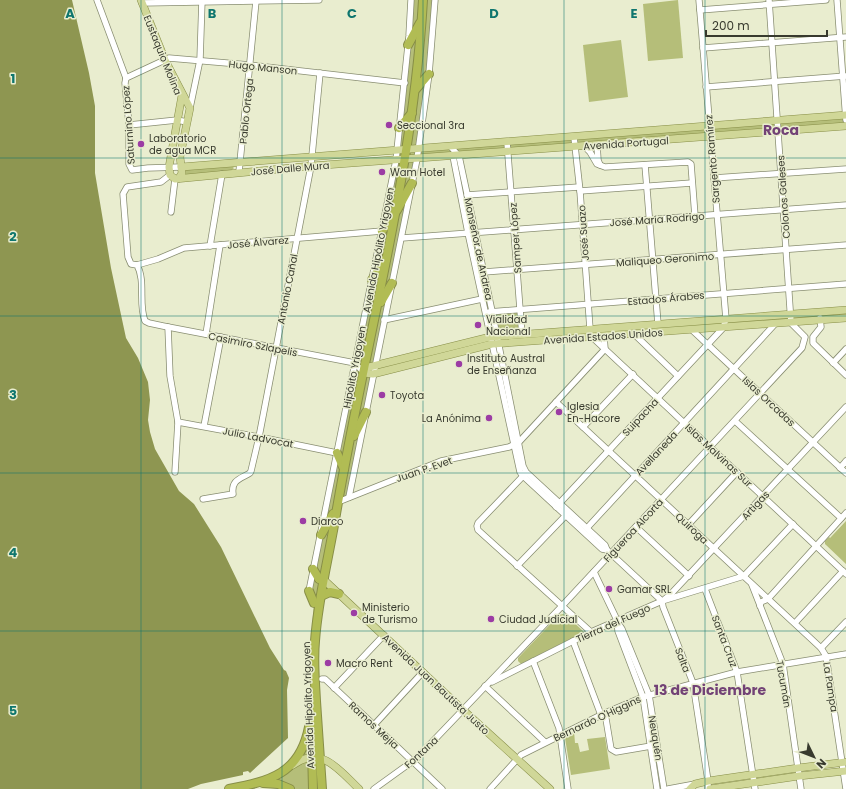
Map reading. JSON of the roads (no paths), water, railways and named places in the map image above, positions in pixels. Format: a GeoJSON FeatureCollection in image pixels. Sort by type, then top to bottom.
{"type":"FeatureCollection","features":[{"type":"Feature","properties":{"kind":"highway","name":"Avenida Hipólito Yrigoyen"},"geometry":{"type":"LineString","coordinates":[[311,703],[310,651],[314,603],[321,579],[338,502],[349,445],[360,368],[377,308],[397,210],[416,89],[423,0]]}},
{"type":"Feature","properties":{"kind":"highway"},"geometry":{"type":"LineString","coordinates":[[408,45],[422,19]]}},
{"type":"Feature","properties":{"kind":"highway"},"geometry":{"type":"LineString","coordinates":[[416,89],[429,74]]}},
{"type":"Feature","properties":{"kind":"highway"},"geometry":{"type":"LineString","coordinates":[[399,128],[413,112]]}},
{"type":"Feature","properties":{"kind":"highway"},"geometry":{"type":"LineString","coordinates":[[382,231],[397,210],[412,183]]}},
{"type":"Feature","properties":{"kind":"highway"},"geometry":{"type":"LineString","coordinates":[[372,280],[387,256]]}},
{"type":"Feature","properties":{"kind":"highway"},"geometry":{"type":"LineString","coordinates":[[377,308],[392,283]]}},
{"type":"Feature","properties":{"kind":"highway"},"geometry":{"type":"LineString","coordinates":[[349,445],[366,412]]}},
{"type":"Feature","properties":{"kind":"highway"},"geometry":{"type":"LineString","coordinates":[[337,453],[344,469]]}},
{"type":"Feature","properties":{"kind":"highway","name":"Avenida Hipólito Yrigoyen"},"geometry":{"type":"LineString","coordinates":[[322,789],[316,757],[319,681],[315,643],[321,596],[321,579],[333,514],[338,502]]}},
{"type":"Feature","properties":{"kind":"highway"},"geometry":{"type":"LineString","coordinates":[[320,535],[333,514]]}},
{"type":"Feature","properties":{"kind":"highway"},"geometry":{"type":"LineString","coordinates":[[313,569],[321,579]]}},
{"type":"Feature","properties":{"kind":"highway"},"geometry":{"type":"LineString","coordinates":[[309,592],[314,603]]}},
{"type":"Feature","properties":{"kind":"highway"},"geometry":{"type":"LineString","coordinates":[[321,596],[330,592],[339,594]]}},
{"type":"Feature","properties":{"kind":"highway"},"geometry":{"type":"LineString","coordinates":[[311,703],[316,757],[313,789]]}},
{"type":"Feature","properties":{"kind":"highway"},"geometry":{"type":"LineString","coordinates":[[230,789],[256,783],[275,776],[291,764],[303,747],[309,728],[311,703]]}},
{"type":"Feature","properties":{"kind":"highway"},"geometry":{"type":"LineString","coordinates":[[256,783],[273,783],[290,789]]}},
{"type":"Feature","properties":{"kind":"main road","name":"Eustaquio Molina"},"geometry":{"type":"LineString","coordinates":[[141,2],[165,60],[182,95],[169,167],[175,177]]}},
{"type":"Feature","properties":{"kind":"main road"},"geometry":{"type":"LineString","coordinates":[[175,177],[182,173],[180,157],[190,108],[182,95]]}},
{"type":"Feature","properties":{"kind":"main road","name":"Avenida Portugal"},"geometry":{"type":"LineString","coordinates":[[407,150],[846,115]]}},
{"type":"Feature","properties":{"kind":"main road","name":"Avenida Portugal"},"geometry":{"type":"LineString","coordinates":[[405,160],[846,126]]}},
{"type":"Feature","properties":{"kind":"main road","name":"José Dalle Mura"},"geometry":{"type":"LineString","coordinates":[[181,167],[407,150]]}},
{"type":"Feature","properties":{"kind":"main road","name":"José Dalle Mura"},"geometry":{"type":"LineString","coordinates":[[175,177],[405,160]]}},
{"type":"Feature","properties":{"kind":"main road","name":"Avenida Estados Unidos"},"geometry":{"type":"LineString","coordinates":[[360,368],[522,334],[846,310]]}},
{"type":"Feature","properties":{"kind":"main road","name":"Avenida Estados Unidos"},"geometry":{"type":"LineString","coordinates":[[360,368],[373,374],[494,340],[592,337],[846,318]]}},
{"type":"Feature","properties":{"kind":"main road","name":"Avenida Juan Bautista Justo"},"geometry":{"type":"LineString","coordinates":[[321,579],[384,635],[463,710],[550,789]]}},
{"type":"Feature","properties":{"kind":"main road"},"geometry":{"type":"LineString","coordinates":[[275,776],[299,760],[316,757],[328,762],[359,789]]}},
{"type":"Feature","properties":{"kind":"main road"},"geometry":{"type":"LineString","coordinates":[[693,786],[708,781],[753,774],[844,763]]}},
{"type":"Feature","properties":{"kind":"main road"},"geometry":{"type":"LineString","coordinates":[[709,789],[754,786],[799,776],[845,771]]}},
{"type":"Feature","properties":{"kind":"street","name":"Saturnino López"},"geometry":{"type":"LineString","coordinates":[[97,0],[126,78],[125,83],[129,125],[129,164],[132,170],[169,167]]}},
{"type":"Feature","properties":{"kind":"street"},"geometry":{"type":"LineString","coordinates":[[141,2],[319,0]]}},
{"type":"Feature","properties":{"kind":"street","name":"Hipólito Yrigoyen"},"geometry":{"type":"LineString","coordinates":[[309,592],[337,453],[360,368],[372,280],[396,160],[405,83],[411,0]]}},
{"type":"Feature","properties":{"kind":"street","name":"Hipólito Yrigoyen"},"geometry":{"type":"LineString","coordinates":[[349,497],[417,159],[429,74],[435,0]]}},
{"type":"Feature","properties":{"kind":"street","name":"Sargento Ramírez"},"geometry":{"type":"LineString","coordinates":[[699,0],[726,319]]}},
{"type":"Feature","properties":{"kind":"street"},"geometry":{"type":"LineString","coordinates":[[700,10],[769,2],[826,0]]}},
{"type":"Feature","properties":{"kind":"street"},"geometry":{"type":"LineString","coordinates":[[837,0],[843,38],[846,120]]}},
{"type":"Feature","properties":{"kind":"street"},"geometry":{"type":"LineString","coordinates":[[190,108],[200,60],[203,1]]}},
{"type":"Feature","properties":{"kind":"street","name":"Pablo Ortega"},"geometry":{"type":"LineString","coordinates":[[239,172],[256,1]]}},
{"type":"Feature","properties":{"kind":"street","name":"Colonos Galeses"},"geometry":{"type":"LineString","coordinates":[[769,2],[791,323]]}},
{"type":"Feature","properties":{"kind":"street"},"geometry":{"type":"LineString","coordinates":[[703,48],[843,38]]}},
{"type":"Feature","properties":{"kind":"street","name":"Hugo Manson"},"geometry":{"type":"LineString","coordinates":[[126,78],[170,58],[250,65],[405,83]]}},
{"type":"Feature","properties":{"kind":"street","name":"Antonio Cañal"},"geometry":{"type":"LineString","coordinates":[[203,499],[233,494],[232,487],[234,484],[251,471],[311,166],[320,73]]}},
{"type":"Feature","properties":{"kind":"street"},"geometry":{"type":"LineString","coordinates":[[706,87],[844,76]]}},
{"type":"Feature","properties":{"kind":"street"},"geometry":{"type":"LineString","coordinates":[[129,125],[177,120],[187,122]]}},
{"type":"Feature","properties":{"kind":"street","name":"José Suazo"},"geometry":{"type":"LineString","coordinates":[[574,137],[580,189],[590,329]]}},
{"type":"Feature","properties":{"kind":"street","name":"Samper López"},"geometry":{"type":"LineString","coordinates":[[507,142],[522,334]]}},
{"type":"Feature","properties":{"kind":"street"},"geometry":{"type":"LineString","coordinates":[[597,145],[600,166]]}},
{"type":"Feature","properties":{"kind":"street"},"geometry":{"type":"LineString","coordinates":[[450,146],[456,156]]}},
{"type":"Feature","properties":{"kind":"street"},"geometry":{"type":"LineString","coordinates":[[584,146],[590,152],[594,161],[600,166],[605,167],[688,162],[691,164],[692,168],[695,216]]}},
{"type":"Feature","properties":{"kind":"street"},"geometry":{"type":"LineString","coordinates":[[363,153],[364,162]]}},
{"type":"Feature","properties":{"kind":"street","name":"Monseñor de Andrea"},"geometry":{"type":"LineString","coordinates":[[456,156],[467,195],[484,272],[492,311],[494,340]]}},
{"type":"Feature","properties":{"kind":"street","name":"Monseñor de Andrea"},"geometry":{"type":"LineString","coordinates":[[456,156],[468,233],[482,299],[494,340],[516,443],[525,474]]}},
{"type":"Feature","properties":{"kind":"street"},"geometry":{"type":"LineString","coordinates":[[645,165],[658,324]]}},
{"type":"Feature","properties":{"kind":"street"},"geometry":{"type":"LineString","coordinates":[[169,167],[181,167]]}},
{"type":"Feature","properties":{"kind":"street"},"geometry":{"type":"LineString","coordinates":[[714,178],[846,169]]}},
{"type":"Feature","properties":{"kind":"street"},"geometry":{"type":"LineString","coordinates":[[210,246],[222,174]]}},
{"type":"Feature","properties":{"kind":"street"},"geometry":{"type":"LineString","coordinates":[[137,265],[132,264],[128,257],[123,194],[124,190],[131,185],[161,182],[175,177],[171,212]]}},
{"type":"Feature","properties":{"kind":"street"},"geometry":{"type":"LineString","coordinates":[[467,195],[692,183]]}},
{"type":"Feature","properties":{"kind":"street","name":"José María Rodrigo"},"geometry":{"type":"LineString","coordinates":[[402,238],[846,205]]}},
{"type":"Feature","properties":{"kind":"street","name":"José Álvarez"},"geometry":{"type":"LineString","coordinates":[[137,265],[158,259],[180,248],[382,231]]}},
{"type":"Feature","properties":{"kind":"street"},"geometry":{"type":"LineString","coordinates":[[206,334],[220,245]]}},
{"type":"Feature","properties":{"kind":"street","name":"Maliqueo Geronimo"},"geometry":{"type":"LineString","coordinates":[[484,272],[846,245]]}},
{"type":"Feature","properties":{"kind":"street","name":"Casimiro Szlapelis"},"geometry":{"type":"LineString","coordinates":[[137,265],[140,272],[144,318],[149,323],[276,348],[360,368]]}},
{"type":"Feature","properties":{"kind":"street","name":"Estados Árabes"},"geometry":{"type":"LineString","coordinates":[[485,312],[846,284]]}},
{"type":"Feature","properties":{"kind":"street"},"geometry":{"type":"LineString","coordinates":[[384,320],[482,299]]}},
{"type":"Feature","properties":{"kind":"street"},"geometry":{"type":"LineString","coordinates":[[817,312],[821,320],[821,327],[814,336],[813,342],[815,346],[846,374]]}},
{"type":"Feature","properties":{"kind":"street"},"geometry":{"type":"LineString","coordinates":[[723,328],[726,319]]}},
{"type":"Feature","properties":{"kind":"street"},"geometry":{"type":"LineString","coordinates":[[791,323],[805,337],[802,348]]}},
{"type":"Feature","properties":{"kind":"street","name":"Avellaneda"},"geometry":{"type":"LineString","coordinates":[[587,528],[775,324]]}},
{"type":"Feature","properties":{"kind":"street"},"geometry":{"type":"LineString","coordinates":[[168,327],[170,376],[178,422],[175,472]]}},
{"type":"Feature","properties":{"kind":"street","name":"Suipacha"},"geometry":{"type":"LineString","coordinates":[[558,505],[723,328]]}},
{"type":"Feature","properties":{"kind":"street","name":"Islas Orcadas"},"geometry":{"type":"LineString","coordinates":[[692,330],[846,473]]}},
{"type":"Feature","properties":{"kind":"street"},"geometry":{"type":"LineString","coordinates":[[634,334],[678,376]]}},
{"type":"Feature","properties":{"kind":"street"},"geometry":{"type":"LineString","coordinates":[[516,443],[605,349],[604,336]]}},
{"type":"Feature","properties":{"kind":"street"},"geometry":{"type":"LineString","coordinates":[[204,426],[221,337]]}},
{"type":"Feature","properties":{"kind":"street","name":"Islas Malvinas Sur"},"geometry":{"type":"LineString","coordinates":[[592,337],[844,572]]}},
{"type":"Feature","properties":{"kind":"street"},"geometry":{"type":"LineString","coordinates":[[802,348],[808,345],[815,346]]}},
{"type":"Feature","properties":{"kind":"street","name":"Figueroa Alcorta"},"geometry":{"type":"LineString","coordinates":[[463,710],[594,572],[609,552],[636,526],[761,394],[802,348]]}},
{"type":"Feature","properties":{"kind":"street"},"geometry":{"type":"LineString","coordinates":[[834,363],[846,349]]}},
{"type":"Feature","properties":{"kind":"street"},"geometry":{"type":"LineString","coordinates":[[583,427],[632,374]]}},
{"type":"Feature","properties":{"kind":"street","name":"Quiroga"},"geometry":{"type":"LineString","coordinates":[[556,402],[795,623],[821,648],[826,656]]}},
{"type":"Feature","properties":{"kind":"street","name":"Artigas"},"geometry":{"type":"LineString","coordinates":[[662,601],[689,576],[846,407]]}},
{"type":"Feature","properties":{"kind":"street"},"geometry":{"type":"LineString","coordinates":[[735,421],[841,518]]}},
{"type":"Feature","properties":{"kind":"street","name":"Julio Ladvocat"},"geometry":{"type":"LineString","coordinates":[[178,422],[259,436],[337,453]]}},
{"type":"Feature","properties":{"kind":"street","name":"Juan P. Evet"},"geometry":{"type":"LineString","coordinates":[[338,502],[441,461],[509,447],[516,443]]}},
{"type":"Feature","properties":{"kind":"street"},"geometry":{"type":"LineString","coordinates":[[840,468],[846,461]]}},
{"type":"Feature","properties":{"kind":"street"},"geometry":{"type":"LineString","coordinates":[[688,525],[737,472]]}},
{"type":"Feature","properties":{"kind":"street"},"geometry":{"type":"LineString","coordinates":[[525,474],[478,523],[478,530],[591,632]]}},
{"type":"Feature","properties":{"kind":"street","name":"Salta"},"geometry":{"type":"LineString","coordinates":[[525,474],[567,513],[602,549],[609,552]]}},
{"type":"Feature","properties":{"kind":"street"},"geometry":{"type":"LineString","coordinates":[[517,566],[567,513]]}},
{"type":"Feature","properties":{"kind":"street","name":"Salta"},"geometry":{"type":"LineString","coordinates":[[567,513],[587,528],[605,545],[609,552],[662,601],[693,683],[709,789]]}},
{"type":"Feature","properties":{"kind":"street"},"geometry":{"type":"LineString","coordinates":[[760,606],[762,602],[768,599],[846,513]]}},
{"type":"Feature","properties":{"kind":"street"},"geometry":{"type":"LineString","coordinates":[[744,576],[793,524]]}},
{"type":"Feature","properties":{"kind":"street"},"geometry":{"type":"LineString","coordinates":[[636,526],[689,576]]}},
{"type":"Feature","properties":{"kind":"street"},"geometry":{"type":"LineString","coordinates":[[594,572],[617,622]]}},
{"type":"Feature","properties":{"kind":"street"},"geometry":{"type":"LineString","coordinates":[[795,623],[844,572]]}},
{"type":"Feature","properties":{"kind":"street","name":"Tierra del Fuego"},"geometry":{"type":"LineString","coordinates":[[486,685],[591,632],[617,622],[662,601],[744,576]]}},
{"type":"Feature","properties":{"kind":"street","name":"Tucumán"},"geometry":{"type":"LineString","coordinates":[[751,583],[783,664],[800,789]]}},
{"type":"Feature","properties":{"kind":"street","name":"Santa Cruz"},"geometry":{"type":"LineString","coordinates":[[704,589],[737,672],[754,786]]}},
{"type":"Feature","properties":{"kind":"street","name":"Neuquén"},"geometry":{"type":"LineString","coordinates":[[617,622],[622,629],[649,695],[664,789]]}},
{"type":"Feature","properties":{"kind":"street","name":"Neuquén"},"geometry":{"type":"LineString","coordinates":[[617,622],[618,631],[643,697],[657,789]]}},
{"type":"Feature","properties":{"kind":"street"},"geometry":{"type":"LineString","coordinates":[[821,648],[846,622]]}},
{"type":"Feature","properties":{"kind":"street"},"geometry":{"type":"LineString","coordinates":[[334,688],[384,635]]}},
{"type":"Feature","properties":{"kind":"street"},"geometry":{"type":"LineString","coordinates":[[573,641],[603,714],[611,749],[616,752],[651,746]]}},
{"type":"Feature","properties":{"kind":"street","name":"Bernardo O'Higgins"},"geometry":{"type":"LineString","coordinates":[[490,789],[521,755],[603,714],[643,697],[737,672],[826,656],[846,654]]}},
{"type":"Feature","properties":{"kind":"street"},"geometry":{"type":"LineString","coordinates":[[514,656],[514,662],[523,666]]}},
{"type":"Feature","properties":{"kind":"street","name":"La Pampa"},"geometry":{"type":"LineString","coordinates":[[826,656],[844,763],[846,789]]}},
{"type":"Feature","properties":{"kind":"street"},"geometry":{"type":"LineString","coordinates":[[533,661],[560,735],[568,789]]}},
{"type":"Feature","properties":{"kind":"street"},"geometry":{"type":"LineString","coordinates":[[374,724],[423,672]]}},
{"type":"Feature","properties":{"kind":"street","name":"Ramos Mejia"},"geometry":{"type":"LineString","coordinates":[[319,681],[325,680],[374,724],[442,789]]}},
{"type":"Feature","properties":{"kind":"street"},"geometry":{"type":"LineString","coordinates":[[486,685],[545,742]]}},
{"type":"Feature","properties":{"kind":"street","name":"Fontana"},"geometry":{"type":"LineString","coordinates":[[374,789],[413,762],[463,710]]}},
{"type":"Feature","properties":{"kind":"street"},"geometry":{"type":"LineString","coordinates":[[668,789],[693,786]]}},
{"type":"Feature","properties":{"kind":"place","name":"Seccional 3ra"},"geometry":{"type":"Point","coordinates":[389,125]}},
{"type":"Feature","properties":{"kind":"place","name":"Laboratorio de agua MCR"},"geometry":{"type":"Point","coordinates":[141,144]}},
{"type":"Feature","properties":{"kind":"place","name":"Wam Hotel"},"geometry":{"type":"Point","coordinates":[382,172]}},
{"type":"Feature","properties":{"kind":"place","name":"Vialidad Nacional"},"geometry":{"type":"Point","coordinates":[478,325]}},
{"type":"Feature","properties":{"kind":"place","name":"Instituto Austral de Enseñanza"},"geometry":{"type":"Point","coordinates":[459,364]}},
{"type":"Feature","properties":{"kind":"place","name":"Toyota"},"geometry":{"type":"Point","coordinates":[382,395]}},
{"type":"Feature","properties":{"kind":"place","name":"Iglesia En-Hacore"},"geometry":{"type":"Point","coordinates":[559,412]}},
{"type":"Feature","properties":{"kind":"place","name":"La Anónima"},"geometry":{"type":"Point","coordinates":[489,418]}},
{"type":"Feature","properties":{"kind":"place","name":"Diarco"},"geometry":{"type":"Point","coordinates":[303,521]}},
{"type":"Feature","properties":{"kind":"place","name":"Gamar SRL"},"geometry":{"type":"Point","coordinates":[609,589]}},
{"type":"Feature","properties":{"kind":"place","name":"Ministerio de Turismo"},"geometry":{"type":"Point","coordinates":[354,613]}},
{"type":"Feature","properties":{"kind":"place","name":"Ciudad Judicial"},"geometry":{"type":"Point","coordinates":[491,619]}},
{"type":"Feature","properties":{"kind":"place","name":"Macro Rent"},"geometry":{"type":"Point","coordinates":[328,663]}},
{"type":"Feature","properties":{"kind":"district","name":"Roca"},"geometry":{"type":"Point","coordinates":[781,130]}},
{"type":"Feature","properties":{"kind":"district","name":"13 de Diciembre"},"geometry":{"type":"Point","coordinates":[710,690]}}]}
